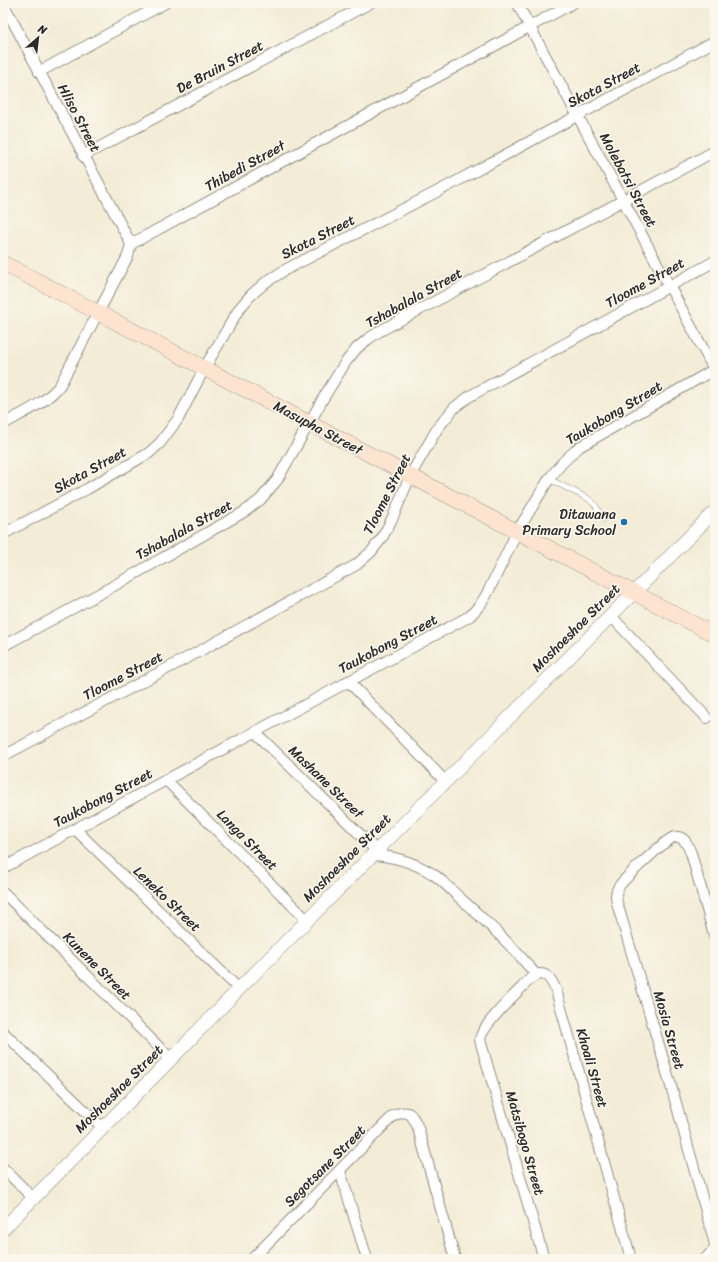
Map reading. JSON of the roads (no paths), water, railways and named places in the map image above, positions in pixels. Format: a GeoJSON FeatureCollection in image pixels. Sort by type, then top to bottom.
{"type":"FeatureCollection","features":[{"type":"Feature","properties":{"kind":"main road","name":"Masupha Street"},"geometry":{"type":"LineString","coordinates":[[3,263],[715,635]]}},
{"type":"Feature","properties":{"kind":"street","name":"Hliso Street"},"geometry":{"type":"LineString","coordinates":[[3,3],[131,244]]}},
{"type":"Feature","properties":{"kind":"street"},"geometry":{"type":"LineString","coordinates":[[39,72],[166,3]]}},
{"type":"Feature","properties":{"kind":"street","name":"De Bruin Street"},"geometry":{"type":"LineString","coordinates":[[83,156],[370,3]]}},
{"type":"Feature","properties":{"kind":"street","name":"Molebatsi Street"},"geometry":{"type":"LineString","coordinates":[[517,3],[715,369]]}},
{"type":"Feature","properties":{"kind":"street","name":"Thibedi Street"},"geometry":{"type":"LineString","coordinates":[[131,244],[573,3]]}},
{"type":"Feature","properties":{"kind":"street","name":"Skota Street"},"geometry":{"type":"LineString","coordinates":[[3,534],[87,489],[149,453],[160,443],[178,419],[204,369],[239,309],[251,295],[266,282],[285,270],[448,186],[715,41]]}},
{"type":"Feature","properties":{"kind":"street","name":"Tshabalala Street"},"geometry":{"type":"LineString","coordinates":[[3,646],[108,589],[244,512],[260,500],[277,480],[345,363],[357,348],[368,339],[380,331],[715,151]]}},
{"type":"Feature","properties":{"kind":"street"},"geometry":{"type":"LineString","coordinates":[[3,424],[45,400],[54,393],[60,385],[128,256],[131,244]]}},
{"type":"Feature","properties":{"kind":"street","name":"Tloome Street"},"geometry":{"type":"LineString","coordinates":[[3,756],[356,564],[371,552],[382,538],[393,517],[410,476],[437,429],[455,407],[470,396],[715,261]]}},
{"type":"Feature","properties":{"kind":"street","name":"Taukobong Street"},"geometry":{"type":"LineString","coordinates":[[3,868],[461,621],[475,611],[488,594],[517,532],[549,479],[562,463],[579,447],[715,369]]}},
{"type":"Feature","properties":{"kind":"street","name":"Moshoeshoe Street"},"geometry":{"type":"LineString","coordinates":[[3,1229],[445,781],[715,511]]}},
{"type":"Feature","properties":{"kind":"street"},"geometry":{"type":"LineString","coordinates":[[611,616],[708,718]]}},
{"type":"Feature","properties":{"kind":"street"},"geometry":{"type":"LineString","coordinates":[[348,681],[445,781]]}},
{"type":"Feature","properties":{"kind":"street","name":"Mashane Street"},"geometry":{"type":"LineString","coordinates":[[255,732],[374,853]]}},
{"type":"Feature","properties":{"kind":"street","name":"Langa Street"},"geometry":{"type":"LineString","coordinates":[[166,780],[308,920]]}},
{"type":"Feature","properties":{"kind":"street","name":"Leneko Street"},"geometry":{"type":"LineString","coordinates":[[75,829],[239,989]]}},
{"type":"Feature","properties":{"kind":"street","name":"Mosia Street"},"geometry":{"type":"LineString","coordinates":[[715,938],[691,853],[681,837],[677,836],[665,842],[620,884],[615,894],[617,903],[715,1244]]}},
{"type":"Feature","properties":{"kind":"street"},"geometry":{"type":"LineString","coordinates":[[374,853],[399,859],[422,868],[434,875],[475,911],[522,956],[536,975]]}},
{"type":"Feature","properties":{"kind":"street","name":"Kunene Street"},"geometry":{"type":"LineString","coordinates":[[3,892],[171,1059]]}},
{"type":"Feature","properties":{"kind":"street","name":"Matsibogo Street"},"geometry":{"type":"LineString","coordinates":[[536,975],[487,1024],[480,1035],[480,1040],[544,1259]]}},
{"type":"Feature","properties":{"kind":"street","name":"Khoali Street"},"geometry":{"type":"LineString","coordinates":[[536,975],[543,975],[550,979],[556,990],[631,1259]]}},
{"type":"Feature","properties":{"kind":"street"},"geometry":{"type":"LineString","coordinates":[[3,1032],[103,1128]]}},
{"type":"Feature","properties":{"kind":"street","name":"Segotsane Street"},"geometry":{"type":"LineString","coordinates":[[252,1259],[393,1116],[404,1112],[413,1116],[418,1128],[454,1259]]}},
{"type":"Feature","properties":{"kind":"street"},"geometry":{"type":"LineString","coordinates":[[3,1168],[33,1198]]}},
{"type":"Feature","properties":{"kind":"street"},"geometry":{"type":"LineString","coordinates":[[340,1171],[367,1259]]}},
{"type":"Feature","properties":{"kind":"street"},"geometry":{"type":"LineString","coordinates":[[705,1259],[715,1249]]}},
{"type":"Feature","properties":{"kind":"lane"},"geometry":{"type":"LineString","coordinates":[[549,479],[592,501],[604,519]]}},
{"type":"Feature","properties":{"kind":"place","name":"Ditawana Primary School"},"geometry":{"type":"Point","coordinates":[624,522]}}]}
